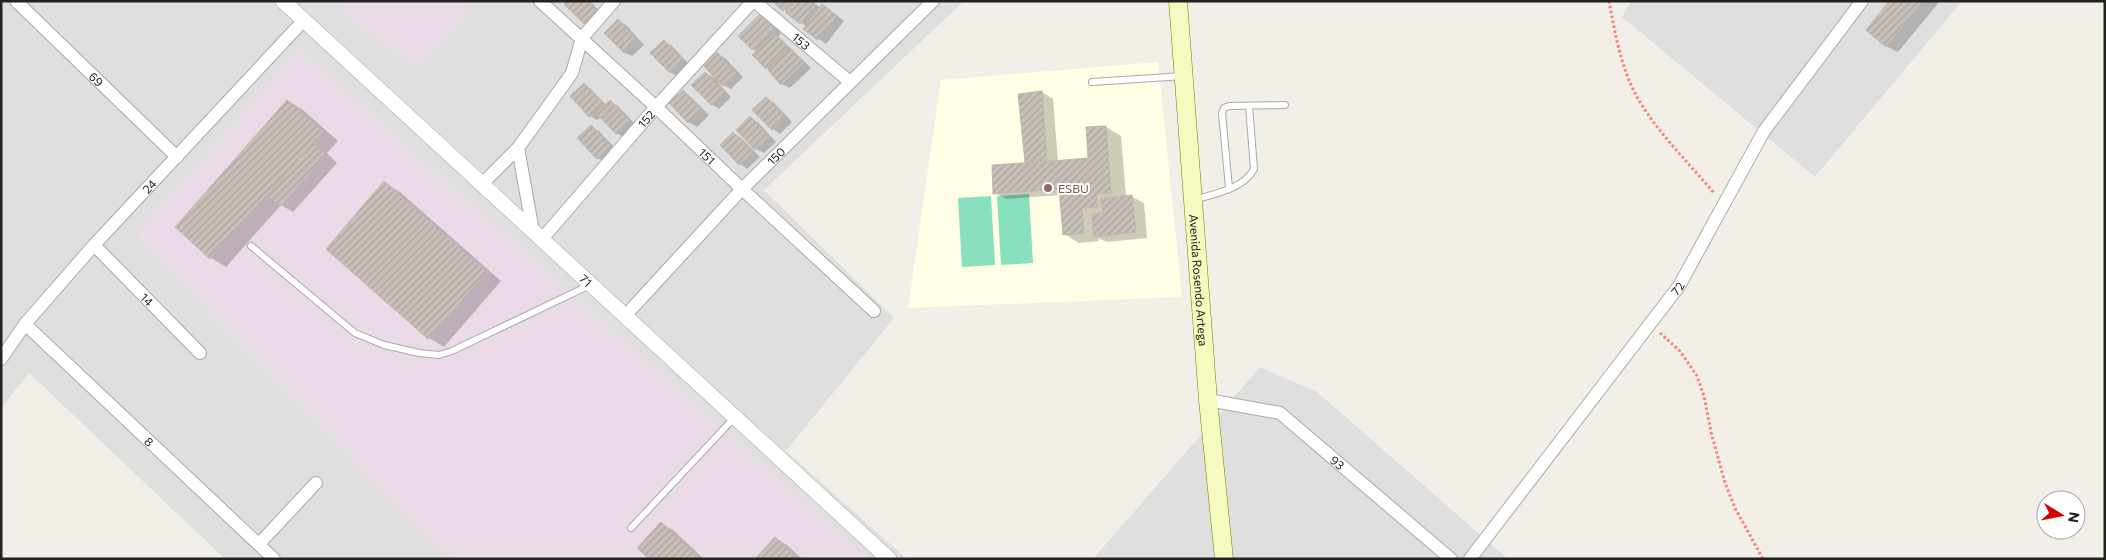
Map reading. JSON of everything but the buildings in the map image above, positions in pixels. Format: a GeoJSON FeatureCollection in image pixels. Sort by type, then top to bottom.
{"type":"FeatureCollection","features":[{"type":"Feature","properties":{"kind":"main road","name":"Avenida Rosendo Artega"},"geometry":{"type":"LineString","coordinates":[[1178,1],[1208,400],[1224,559]]}},
{"type":"Feature","properties":{"kind":"street","name":"69"},"geometry":{"type":"LineString","coordinates":[[16,1],[176,157]]}},
{"type":"Feature","properties":{"kind":"street","name":"71"},"geometry":{"type":"LineString","coordinates":[[284,1],[889,559]]}},
{"type":"Feature","properties":{"kind":"street","name":"151"},"geometry":{"type":"LineString","coordinates":[[540,1],[656,106],[742,189],[874,311]]}},
{"type":"Feature","properties":{"kind":"street"},"geometry":{"type":"LineString","coordinates":[[482,184],[518,148],[572,72],[582,38],[614,1]]}},
{"type":"Feature","properties":{"kind":"street","name":"153"},"geometry":{"type":"LineString","coordinates":[[753,1],[850,82]]}},
{"type":"Feature","properties":{"kind":"street","name":"152"},"geometry":{"type":"LineString","coordinates":[[538,235],[753,1]]}},
{"type":"Feature","properties":{"kind":"street","name":"150"},"geometry":{"type":"LineString","coordinates":[[625,316],[742,189],[933,1]]}},
{"type":"Feature","properties":{"kind":"street","name":"72"},"geometry":{"type":"LineString","coordinates":[[1470,559],[1679,286],[1764,131],[1862,1]]}},
{"type":"Feature","properties":{"kind":"street","name":"24"},"geometry":{"type":"LineString","coordinates":[[1,359],[25,324],[94,246],[304,20]]}},
{"type":"Feature","properties":{"kind":"street"},"geometry":{"type":"LineString","coordinates":[[518,148],[538,235]]}},
{"type":"Feature","properties":{"kind":"street","name":"14"},"geometry":{"type":"LineString","coordinates":[[94,246],[200,353]]}},
{"type":"Feature","properties":{"kind":"street","name":"8"},"geometry":{"type":"LineString","coordinates":[[25,324],[274,559]]}},
{"type":"Feature","properties":{"kind":"street","name":"93"},"geometry":{"type":"LineString","coordinates":[[1208,400],[1280,413],[1451,559]]}},
{"type":"Feature","properties":{"kind":"street"},"geometry":{"type":"LineString","coordinates":[[259,544],[316,483]]}},
{"type":"Feature","properties":{"kind":"lane"},"geometry":{"type":"LineString","coordinates":[[1092,82],[1184,76]]}},
{"type":"Feature","properties":{"kind":"lane"},"geometry":{"type":"LineString","coordinates":[[1229,188],[1222,113],[1224,108],[1229,106],[1285,105]]}},
{"type":"Feature","properties":{"kind":"lane"},"geometry":{"type":"LineString","coordinates":[[1193,200],[1229,188],[1243,181],[1254,170],[1249,106]]}},
{"type":"Feature","properties":{"kind":"lane"},"geometry":{"type":"LineString","coordinates":[[251,246],[355,333],[384,345],[419,353],[439,355],[452,352],[591,284]]}},
{"type":"Feature","properties":{"kind":"lane"},"geometry":{"type":"LineString","coordinates":[[631,528],[734,417]]}},
{"type":"Feature","properties":{"kind":"path"},"geometry":{"type":"LineString","coordinates":[[1609,1],[1619,51],[1636,96],[1655,123],[1724,205]]}},
{"type":"Feature","properties":{"kind":"path"},"geometry":{"type":"LineString","coordinates":[[1650,324],[1680,351],[1697,376],[1704,396],[1712,440],[1725,483],[1735,508],[1763,559]]}},
{"type":"Feature","properties":{"kind":"shaded area"},"geometry":{"type":"Polygon","coordinates":[[[1,1],[964,1],[764,190],[894,318],[786,451],[907,559],[225,559],[29,373],[1,408],[1,1]]]}},
{"type":"Feature","properties":{"kind":"shaded area"},"geometry":{"type":"Polygon","coordinates":[[[332,1],[474,1],[418,67],[332,1]]]}},
{"type":"Feature","properties":{"kind":"shaded area"},"geometry":{"type":"Polygon","coordinates":[[[1632,1],[1962,1],[1815,177],[1622,17],[1632,1]]]}},
{"type":"Feature","properties":{"kind":"shaded area"},"geometry":{"type":"Polygon","coordinates":[[[299,52],[867,559],[451,559],[137,236],[299,52]]]}},
{"type":"Feature","properties":{"kind":"shaded area","name":"ESBU"},"geometry":{"type":"Polygon","coordinates":[[[1158,62],[1182,297],[908,308],[941,80],[1158,62]]]}},
{"type":"Feature","properties":{"kind":"shaded area"},"geometry":{"type":"Polygon","coordinates":[[[1260,367],[1317,392],[1508,559],[1093,559],[1260,367]]]}},
{"type":"Feature","properties":{"kind":"green space"},"geometry":{"type":"Polygon","coordinates":[[[1029,194],[1033,263],[1001,265],[997,196],[1029,194]]]}},
{"type":"Feature","properties":{"kind":"green space"},"geometry":{"type":"Polygon","coordinates":[[[991,196],[995,265],[962,267],[958,198],[991,196]]]}},
{"type":"Feature","properties":{"kind":"place","name":"ESBU"},"geometry":{"type":"Point","coordinates":[1048,188]}}]}
